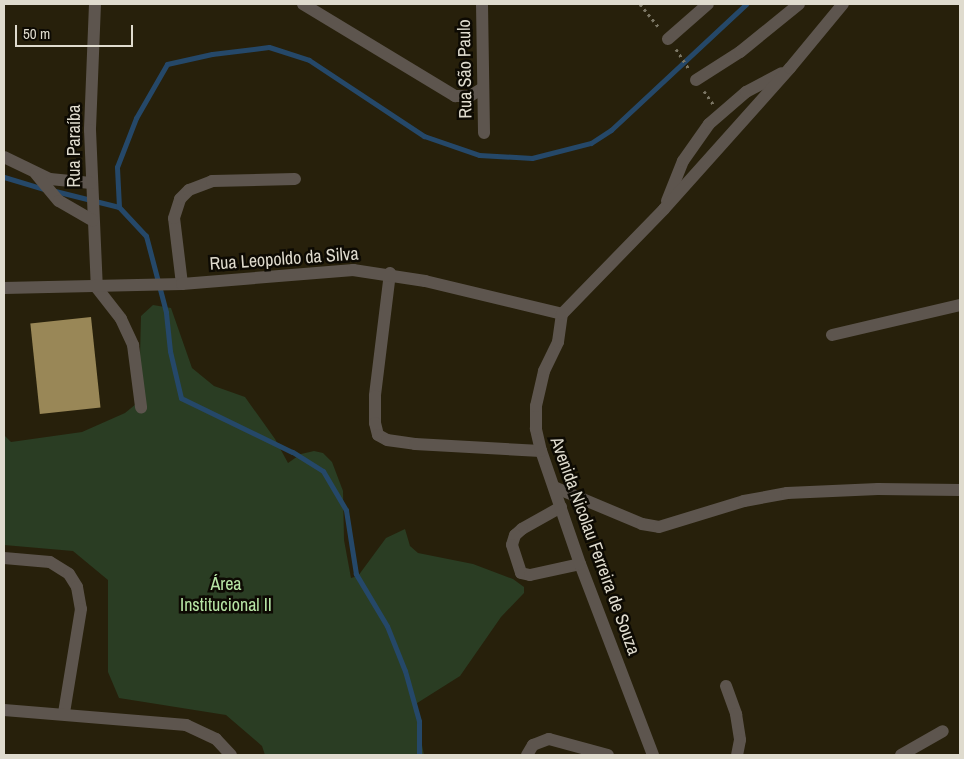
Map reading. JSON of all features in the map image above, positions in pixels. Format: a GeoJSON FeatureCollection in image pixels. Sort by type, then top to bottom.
{"type":"FeatureCollection","features":[{"type":"Feature","properties":{"kind":"street","name":"Rua Paraíba"},"geometry":{"type":"LineString","coordinates":[[95,4],[91,183],[96,288]]}},
{"type":"Feature","properties":{"kind":"street"},"geometry":{"type":"LineString","coordinates":[[304,4],[455,96],[470,96],[483,88]]}},
{"type":"Feature","properties":{"kind":"street","name":"Rua São Paulo"},"geometry":{"type":"LineString","coordinates":[[482,4],[484,133]]}},
{"type":"Feature","properties":{"kind":"street"},"geometry":{"type":"LineString","coordinates":[[668,39],[708,4]]}},
{"type":"Feature","properties":{"kind":"street"},"geometry":{"type":"LineString","coordinates":[[696,80],[740,52],[799,4]]}},
{"type":"Feature","properties":{"kind":"street"},"geometry":{"type":"LineString","coordinates":[[562,314],[664,209],[790,68],[843,4]]}},
{"type":"Feature","properties":{"kind":"street"},"geometry":{"type":"LineString","coordinates":[[664,209],[683,161],[709,124],[746,92],[790,68]]}},
{"type":"Feature","properties":{"kind":"street"},"geometry":{"type":"LineString","coordinates":[[4,158],[36,174],[60,181],[91,183]]}},
{"type":"Feature","properties":{"kind":"street"},"geometry":{"type":"LineString","coordinates":[[36,174],[59,201],[93,221]]}},
{"type":"Feature","properties":{"kind":"street"},"geometry":{"type":"LineString","coordinates":[[182,284],[174,218],[180,199],[189,190],[212,181],[294,179]]}},
{"type":"Feature","properties":{"kind":"street","name":"Rua Leopoldo da Silva"},"geometry":{"type":"LineString","coordinates":[[6,290],[182,284],[306,272],[390,273],[562,314]]}},
{"type":"Feature","properties":{"kind":"street"},"geometry":{"type":"LineString","coordinates":[[390,273],[375,396],[375,423],[378,435],[387,440],[415,444],[541,451]]}},
{"type":"Feature","properties":{"kind":"street"},"geometry":{"type":"LineString","coordinates":[[96,288],[121,319],[133,344],[141,407]]}},
{"type":"Feature","properties":{"kind":"street"},"geometry":{"type":"LineString","coordinates":[[832,334],[960,305]]}},
{"type":"Feature","properties":{"kind":"street","name":"Avenida Nicolau Ferreira de Souza"},"geometry":{"type":"LineString","coordinates":[[562,314],[558,342],[544,371],[536,406],[536,428],[541,451],[580,564],[653,755]]}},
{"type":"Feature","properties":{"kind":"street"},"geometry":{"type":"LineString","coordinates":[[554,487],[642,524],[659,527],[744,501],[787,493],[878,489],[960,490]]}},
{"type":"Feature","properties":{"kind":"street"},"geometry":{"type":"LineString","coordinates":[[561,507],[515,535],[512,545],[521,572],[530,576],[580,564]]}},
{"type":"Feature","properties":{"kind":"street"},"geometry":{"type":"LineString","coordinates":[[4,558],[50,562],[63,569],[77,587],[81,609],[64,713]]}},
{"type":"Feature","properties":{"kind":"street"},"geometry":{"type":"LineString","coordinates":[[726,686],[736,714],[740,740],[737,755]]}},
{"type":"Feature","properties":{"kind":"street"},"geometry":{"type":"LineString","coordinates":[[4,710],[64,713],[186,725],[216,739],[231,755]]}},
{"type":"Feature","properties":{"kind":"street"},"geometry":{"type":"LineString","coordinates":[[901,755],[943,731]]}},
{"type":"Feature","properties":{"kind":"street"},"geometry":{"type":"LineString","coordinates":[[527,755],[533,745],[549,739],[608,755]]}},
{"type":"Feature","properties":{"kind":"path"},"geometry":{"type":"LineString","coordinates":[[640,4],[668,39],[720,114]]}},
{"type":"Feature","properties":{"kind":"green space","name":"Área Institucional II"},"geometry":{"type":"Polygon","coordinates":[[[153,305],[171,308],[192,368],[214,386],[245,397],[275,439],[288,463],[301,454],[314,451],[323,453],[332,462],[343,491],[344,540],[351,578],[358,576],[386,538],[405,529],[410,546],[418,553],[473,564],[513,579],[524,587],[524,593],[501,617],[460,676],[414,705],[424,755],[265,755],[262,746],[226,715],[119,698],[108,672],[108,580],[73,551],[4,545],[4,435],[11,442],[82,432],[125,413],[136,404],[139,396],[141,316],[153,305]]]}},
{"type":"Feature","properties":{"kind":"building"},"geometry":{"type":"Polygon","coordinates":[[[91,317],[101,408],[40,414],[30,323],[91,317]]]}},
{"type":"Feature","properties":{"kind":"waterway"},"geometry":{"type":"LineString","coordinates":[[419,755],[419,721],[405,671],[387,626],[356,574],[346,510],[323,471],[292,452],[181,398],[170,351],[166,312],[146,236],[119,207],[117,167],[136,118],[167,64],[212,54],[269,47],[309,60],[424,136],[479,155],[532,158],[591,143],[611,130],[746,4]]}},
{"type":"Feature","properties":{"kind":"waterway"},"geometry":{"type":"LineString","coordinates":[[4,177],[44,189]]}},
{"type":"Feature","properties":{"kind":"waterway"},"geometry":{"type":"LineString","coordinates":[[55,191],[119,207]]}}]}
